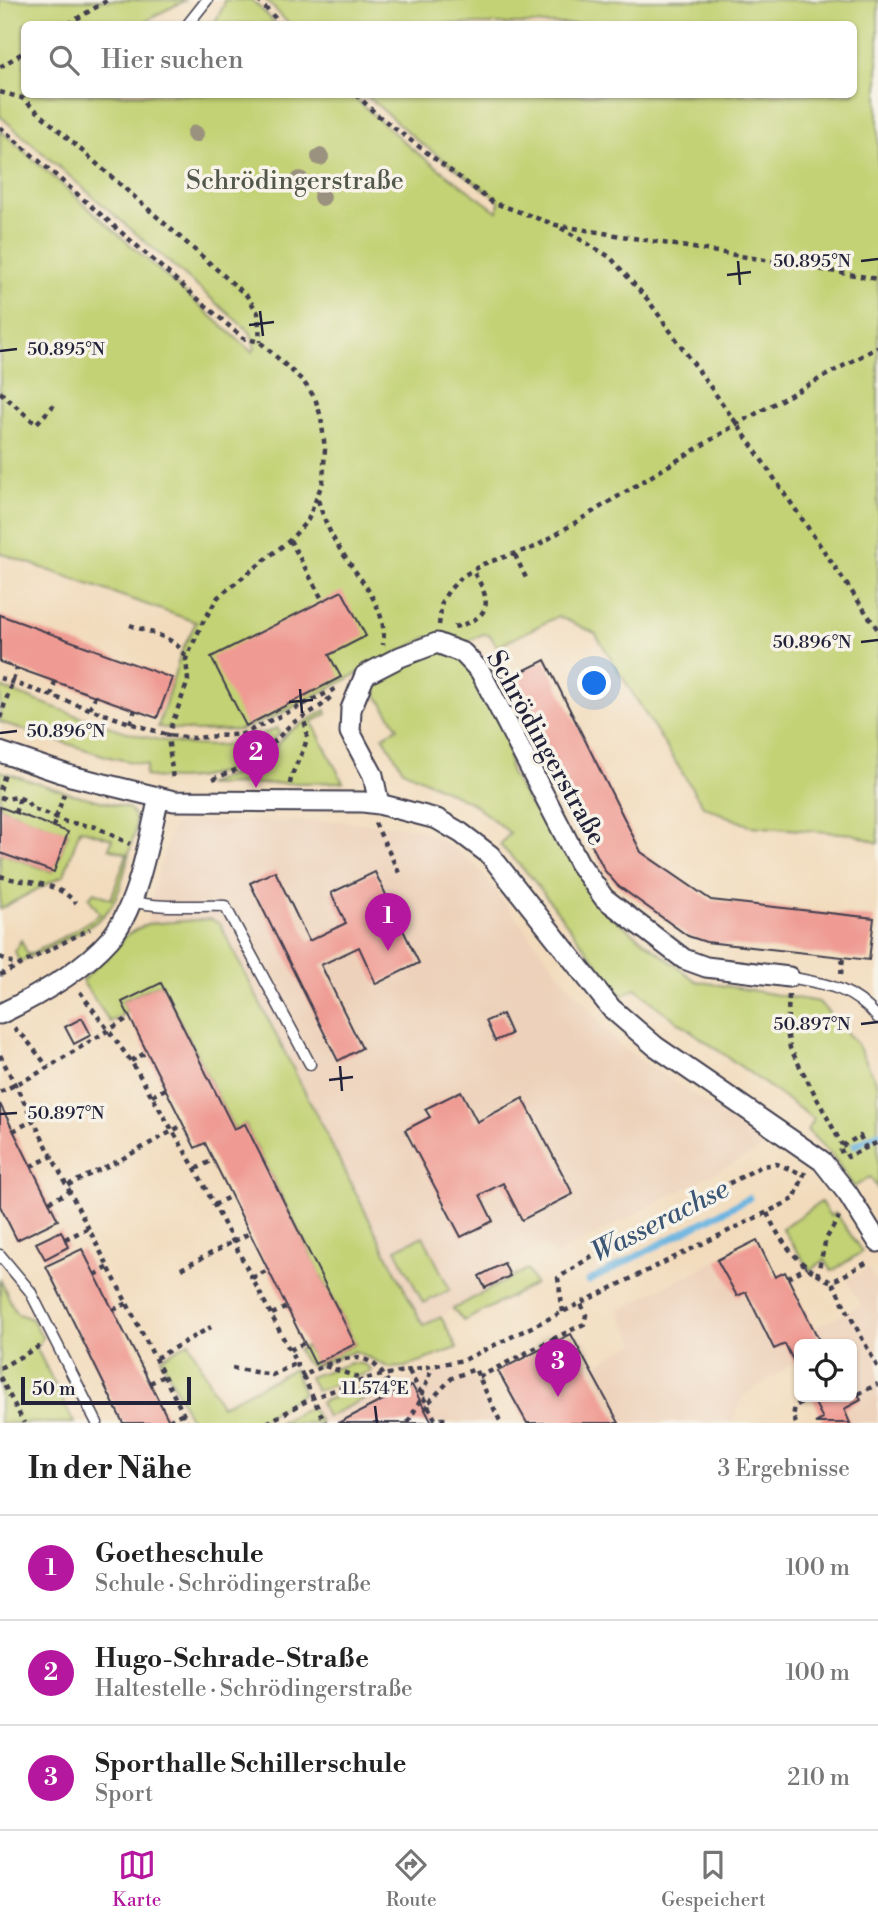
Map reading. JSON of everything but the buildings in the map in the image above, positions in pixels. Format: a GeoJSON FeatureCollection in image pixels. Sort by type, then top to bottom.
{"type":"FeatureCollection","features":[{"type":"Feature","properties":{"kind":"street","name":"Schrödingerstraße"},"geometry":{"type":"LineString","coordinates":[[438,635],[463,653],[480,671],[579,863],[604,898],[684,958],[706,967],[789,977]]}},
{"type":"Feature","properties":{"kind":"street"},"geometry":{"type":"LineString","coordinates":[[375,810],[373,775],[350,732],[351,709],[365,675],[438,635]]}},
{"type":"Feature","properties":{"kind":"street"},"geometry":{"type":"LineString","coordinates":[[3,761],[71,776],[166,791],[174,801],[375,810],[437,819],[490,855],[611,1008],[655,1046],[822,1161],[848,1194],[878,1241]]}},
{"type":"Feature","properties":{"kind":"street"},"geometry":{"type":"LineString","coordinates":[[3,1020],[68,976],[110,939],[131,901],[166,791]]}},
{"type":"Feature","properties":{"kind":"lane"},"geometry":{"type":"LineString","coordinates":[[190,21],[207,0]]}},
{"type":"Feature","properties":{"kind":"lane"},"geometry":{"type":"LineString","coordinates":[[131,901],[165,908],[225,906],[310,1064]]}},
{"type":"Feature","properties":{"kind":"lane"},"geometry":{"type":"LineString","coordinates":[[789,977],[832,985],[855,996],[878,1018]]}},
{"type":"Feature","properties":{"kind":"lane"},"geometry":{"type":"LineString","coordinates":[[0,1255],[30,1291],[97,1423]]}},
{"type":"Feature","properties":{"kind":"path"},"geometry":{"type":"LineString","coordinates":[[73,21],[108,0]]}},
{"type":"Feature","properties":{"kind":"path"},"geometry":{"type":"LineString","coordinates":[[258,0],[278,21]]}},
{"type":"Feature","properties":{"kind":"path"},"geometry":{"type":"LineString","coordinates":[[0,67],[21,54]]}},
{"type":"Feature","properties":{"kind":"path"},"geometry":{"type":"LineString","coordinates":[[0,92],[21,98]]}},
{"type":"Feature","properties":{"kind":"path"},"geometry":{"type":"LineString","coordinates":[[22,98],[247,296],[258,313],[260,342]]}},
{"type":"Feature","properties":{"kind":"path"},"geometry":{"type":"LineString","coordinates":[[360,98],[376,114],[492,202],[556,225],[878,279]]}},
{"type":"Feature","properties":{"kind":"path"},"geometry":{"type":"LineString","coordinates":[[0,127],[243,338],[260,342],[303,381],[315,398],[321,417],[325,449],[323,481],[318,500],[308,520],[290,540],[218,597],[186,659]]}},
{"type":"Feature","properties":{"kind":"path"},"geometry":{"type":"LineString","coordinates":[[556,225],[610,257],[648,300],[737,424],[878,630]]}},
{"type":"Feature","properties":{"kind":"path"},"geometry":{"type":"LineString","coordinates":[[472,570],[486,597],[482,613],[476,620],[438,635],[442,601],[449,590],[472,570],[535,547],[737,424],[878,347]]}},
{"type":"Feature","properties":{"kind":"path"},"geometry":{"type":"LineString","coordinates":[[0,392],[36,424],[54,405]]}},
{"type":"Feature","properties":{"kind":"path"},"geometry":{"type":"LineString","coordinates":[[318,500],[336,544],[375,600],[386,631],[383,649]]}},
{"type":"Feature","properties":{"kind":"path"},"geometry":{"type":"LineString","coordinates":[[290,540],[323,601]]}},
{"type":"Feature","properties":{"kind":"path"},"geometry":{"type":"LineString","coordinates":[[515,555],[526,578]]}},
{"type":"Feature","properties":{"kind":"path"},"geometry":{"type":"LineString","coordinates":[[130,625],[171,641],[182,648],[186,659],[188,681],[167,735],[166,791]]}},
{"type":"Feature","properties":{"kind":"path"},"geometry":{"type":"LineString","coordinates":[[0,718],[17,668]]}},
{"type":"Feature","properties":{"kind":"path"},"geometry":{"type":"LineString","coordinates":[[0,678],[167,735],[194,738],[243,734],[343,685],[321,706],[291,724],[260,757],[243,767],[202,783]]}},
{"type":"Feature","properties":{"kind":"path"},"geometry":{"type":"LineString","coordinates":[[51,696],[55,681]]}},
{"type":"Feature","properties":{"kind":"path"},"geometry":{"type":"LineString","coordinates":[[90,709],[95,696]]}},
{"type":"Feature","properties":{"kind":"path"},"geometry":{"type":"LineString","coordinates":[[130,723],[135,710]]}},
{"type":"Feature","properties":{"kind":"path"},"geometry":{"type":"LineString","coordinates":[[290,785],[308,737],[302,718]]}},
{"type":"Feature","properties":{"kind":"path"},"geometry":{"type":"LineString","coordinates":[[0,790],[3,761]]}},
{"type":"Feature","properties":{"kind":"path"},"geometry":{"type":"LineString","coordinates":[[53,827],[65,789]]}},
{"type":"Feature","properties":{"kind":"path"},"geometry":{"type":"LineString","coordinates":[[0,797],[27,801],[31,808],[56,818],[96,827],[134,846]]}},
{"type":"Feature","properties":{"kind":"path"},"geometry":{"type":"LineString","coordinates":[[15,813],[20,799]]}},
{"type":"Feature","properties":{"kind":"path"},"geometry":{"type":"LineString","coordinates":[[375,810],[400,875]]}},
{"type":"Feature","properties":{"kind":"path"},"geometry":{"type":"LineString","coordinates":[[0,876],[38,881],[67,892],[76,902]]}},
{"type":"Feature","properties":{"kind":"path"},"geometry":{"type":"LineString","coordinates":[[0,975],[90,929]]}},
{"type":"Feature","properties":{"kind":"path"},"geometry":{"type":"LineString","coordinates":[[0,957],[13,963]]}},
{"type":"Feature","properties":{"kind":"path"},"geometry":{"type":"LineString","coordinates":[[841,974],[843,957]]}},
{"type":"Feature","properties":{"kind":"path"},"geometry":{"type":"LineString","coordinates":[[68,976],[131,1060],[195,1169],[297,1363],[324,1423]]}},
{"type":"Feature","properties":{"kind":"path"},"geometry":{"type":"LineString","coordinates":[[789,977],[787,1031],[790,1048],[843,1148],[860,1136],[866,1148]]}},
{"type":"Feature","properties":{"kind":"path"},"geometry":{"type":"LineString","coordinates":[[0,1092],[48,1067],[130,1017]]}},
{"type":"Feature","properties":{"kind":"path"},"geometry":{"type":"LineString","coordinates":[[3,1020],[25,1038],[48,1067]]}},
{"type":"Feature","properties":{"kind":"path"},"geometry":{"type":"LineString","coordinates":[[131,1060],[147,1052]]}},
{"type":"Feature","properties":{"kind":"path"},"geometry":{"type":"LineString","coordinates":[[0,1055],[188,1423]]}},
{"type":"Feature","properties":{"kind":"path"},"geometry":{"type":"LineString","coordinates":[[152,1096],[165,1089]]}},
{"type":"Feature","properties":{"kind":"path"},"geometry":{"type":"LineString","coordinates":[[13,1130],[35,1120]]}},
{"type":"Feature","properties":{"kind":"path"},"geometry":{"type":"LineString","coordinates":[[68,1185],[183,1125]]}},
{"type":"Feature","properties":{"kind":"path"},"geometry":{"type":"LineString","coordinates":[[856,1153],[878,1142]]}},
{"type":"Feature","properties":{"kind":"path"},"geometry":{"type":"LineString","coordinates":[[31,1166],[53,1156]]}},
{"type":"Feature","properties":{"kind":"path"},"geometry":{"type":"LineString","coordinates":[[195,1169],[213,1160]]}},
{"type":"Feature","properties":{"kind":"path"},"geometry":{"type":"LineString","coordinates":[[563,1312],[558,1278],[592,1256],[762,1166],[777,1164],[804,1175]]}},
{"type":"Feature","properties":{"kind":"path"},"geometry":{"type":"LineString","coordinates":[[267,1423],[312,1398],[364,1380],[464,1360],[794,1199],[807,1168]]}},
{"type":"Feature","properties":{"kind":"path"},"geometry":{"type":"LineString","coordinates":[[49,1202],[71,1191]]}},
{"type":"Feature","properties":{"kind":"path"},"geometry":{"type":"LineString","coordinates":[[214,1205],[232,1196]]}},
{"type":"Feature","properties":{"kind":"path"},"geometry":{"type":"LineString","coordinates":[[766,1213],[775,1230],[807,1267],[817,1276],[832,1282],[878,1368]]}},
{"type":"Feature","properties":{"kind":"path"},"geometry":{"type":"LineString","coordinates":[[817,1276],[827,1239],[841,1213]]}},
{"type":"Feature","properties":{"kind":"path"},"geometry":{"type":"LineString","coordinates":[[65,1239],[89,1227]]}},
{"type":"Feature","properties":{"kind":"path"},"geometry":{"type":"LineString","coordinates":[[181,1269],[250,1233]]}},
{"type":"Feature","properties":{"kind":"path"},"geometry":{"type":"LineString","coordinates":[[832,1282],[866,1263]]}},
{"type":"Feature","properties":{"kind":"path"},"geometry":{"type":"LineString","coordinates":[[95,1275],[109,1267]]}},
{"type":"Feature","properties":{"kind":"path"},"geometry":{"type":"LineString","coordinates":[[788,1278],[807,1267]]}},
{"type":"Feature","properties":{"kind":"path"},"geometry":{"type":"LineString","coordinates":[[252,1278],[268,1270]]}},
{"type":"Feature","properties":{"kind":"path"},"geometry":{"type":"LineString","coordinates":[[113,1311],[128,1303]]}},
{"type":"Feature","properties":{"kind":"path"},"geometry":{"type":"LineString","coordinates":[[479,1377],[584,1324],[586,1315],[582,1304]]}},
{"type":"Feature","properties":{"kind":"path"},"geometry":{"type":"LineString","coordinates":[[271,1314],[287,1307]]}},
{"type":"Feature","properties":{"kind":"path"},"geometry":{"type":"LineString","coordinates":[[156,1358],[211,1327]]}},
{"type":"Feature","properties":{"kind":"path"},"geometry":{"type":"LineString","coordinates":[[290,1350],[304,1343]]}},
{"type":"Feature","properties":{"kind":"path"},"geometry":{"type":"LineString","coordinates":[[0,1368],[38,1348],[44,1358]]}},
{"type":"Feature","properties":{"kind":"path"},"geometry":{"type":"LineString","coordinates":[[303,1376],[353,1357],[379,1367],[394,1394]]}},
{"type":"Feature","properties":{"kind":"path"},"geometry":{"type":"LineString","coordinates":[[232,1368],[272,1375],[297,1363]]}},
{"type":"Feature","properties":{"kind":"path"},"geometry":{"type":"LineString","coordinates":[[324,1366],[364,1380]]}},
{"type":"Feature","properties":{"kind":"path"},"geometry":{"type":"LineString","coordinates":[[408,1422],[432,1366]]}},
{"type":"Feature","properties":{"kind":"path"},"geometry":{"type":"LineString","coordinates":[[425,1409],[452,1378],[475,1369],[501,1423]]}},
{"type":"Feature","properties":{"kind":"path"},"geometry":{"type":"LineString","coordinates":[[409,1371],[435,1419],[447,1419]]}},
{"type":"Feature","properties":{"kind":"path"},"geometry":{"type":"LineString","coordinates":[[150,1383],[164,1376]]}},
{"type":"Feature","properties":{"kind":"path"},"geometry":{"type":"LineString","coordinates":[[0,1377],[24,1423]]}},
{"type":"Feature","properties":{"kind":"path"},"geometry":{"type":"LineString","coordinates":[[859,1394],[878,1384]]}},
{"type":"Feature","properties":{"kind":"path"},"geometry":{"type":"LineString","coordinates":[[796,1423],[793,1417],[795,1406],[803,1402]]}},
{"type":"Feature","properties":{"kind":"path"},"geometry":{"type":"LineString","coordinates":[[169,1421],[183,1413]]}},
{"type":"Feature","properties":{"kind":"shaded area"},"geometry":{"type":"Polygon","coordinates":[[[338,821],[414,828],[437,838],[479,869],[563,978],[621,1047],[744,1128],[765,1147],[554,1256],[546,1244],[510,1263],[515,1274],[423,1326],[311,1106],[211,919],[147,924],[153,891],[171,829],[178,823],[338,821]]]}},
{"type":"Feature","properties":{"kind":"shaded area"},"geometry":{"type":"Polygon","coordinates":[[[757,1240],[775,1277],[785,1272],[814,1329],[860,1305],[847,1280],[868,1268],[878,1285],[878,1423],[850,1423],[844,1409],[861,1400],[857,1392],[857,1339],[794,1339],[794,1363],[744,1395],[732,1423],[619,1423],[589,1368],[636,1343],[618,1310],[757,1240]]]}},
{"type":"Feature","properties":{"kind":"shaded area"},"geometry":{"type":"Polygon","coordinates":[[[455,1363],[464,1380],[472,1376],[479,1384],[498,1423],[278,1423],[320,1402],[364,1386],[426,1375],[455,1363]]]}},
{"type":"Feature","properties":{"kind":"green space"},"geometry":{"type":"Polygon","coordinates":[[[0,0],[186,0],[147,21],[21,21],[21,98],[354,98],[412,149],[498,212],[499,200],[418,141],[369,98],[857,98],[857,21],[286,21],[266,0],[878,0],[878,843],[853,834],[750,826],[703,806],[595,633],[558,616],[497,647],[490,635],[483,634],[464,643],[428,637],[272,718],[239,730],[194,731],[158,727],[181,653],[196,622],[0,553],[0,130],[252,352],[255,349],[251,333],[0,116],[0,0]]]}},
{"type":"Feature","properties":{"kind":"green space"},"geometry":{"type":"Polygon","coordinates":[[[224,0],[252,0],[273,21],[216,21],[224,0]]]}},
{"type":"Feature","properties":{"kind":"green space"},"geometry":{"type":"Polygon","coordinates":[[[427,650],[457,654],[470,667],[508,738],[510,772],[533,810],[541,806],[606,912],[696,981],[819,1002],[857,1044],[878,1085],[878,1189],[870,1177],[854,1187],[832,1155],[807,1130],[814,1119],[659,1008],[636,988],[622,996],[531,877],[500,845],[510,833],[472,803],[403,770],[383,736],[398,728],[373,689],[391,666],[427,650]]]}},
{"type":"Feature","properties":{"kind":"green space"},"geometry":{"type":"Polygon","coordinates":[[[0,687],[87,719],[153,739],[215,746],[242,742],[277,728],[280,732],[252,757],[219,773],[183,779],[145,776],[147,765],[109,757],[0,722],[0,687]]]}},
{"type":"Feature","properties":{"kind":"green space"},"geometry":{"type":"Polygon","coordinates":[[[326,710],[327,714],[312,722],[343,782],[205,785],[243,771],[273,749],[288,732],[326,710]]]}},
{"type":"Feature","properties":{"kind":"green space"},"geometry":{"type":"Polygon","coordinates":[[[0,771],[128,808],[133,813],[135,822],[135,832],[120,885],[105,914],[76,934],[19,962],[15,951],[21,940],[28,955],[100,914],[89,898],[94,892],[111,899],[127,854],[109,848],[112,839],[80,829],[64,875],[0,909],[0,853],[53,872],[68,833],[0,807],[0,771]]]}},
{"type":"Feature","properties":{"kind":"green space"},"geometry":{"type":"Polygon","coordinates":[[[211,919],[220,924],[418,1316],[424,1325],[441,1317],[457,1348],[405,1367],[390,1368],[355,1351],[313,1367],[304,1361],[298,1350],[306,1346],[316,1364],[355,1344],[245,1124],[234,1129],[161,983],[122,1001],[127,1012],[110,1022],[82,981],[128,934],[147,924],[211,919]]]}},
{"type":"Feature","properties":{"kind":"green space"},"geometry":{"type":"Polygon","coordinates":[[[821,1202],[830,1216],[836,1213],[862,1252],[832,1271],[825,1260],[810,1270],[782,1228],[821,1202]]]}},
{"type":"Feature","properties":{"kind":"green space"},"geometry":{"type":"Polygon","coordinates":[[[423,1236],[450,1290],[423,1303],[396,1249],[423,1236]]]}},
{"type":"Feature","properties":{"kind":"green space"},"geometry":{"type":"Polygon","coordinates":[[[527,1269],[535,1284],[464,1321],[453,1309],[527,1269]]]}},
{"type":"Feature","properties":{"kind":"green space"},"geometry":{"type":"Polygon","coordinates":[[[0,1279],[16,1313],[32,1319],[43,1338],[36,1347],[74,1423],[0,1423],[0,1279]]]}},
{"type":"Feature","properties":{"kind":"green space"},"geometry":{"type":"Polygon","coordinates":[[[189,1342],[221,1406],[294,1369],[302,1394],[256,1423],[192,1423],[161,1358],[189,1342]]]}},
{"type":"Feature","properties":{"kind":"green space"},"geometry":{"type":"Polygon","coordinates":[[[351,1363],[363,1364],[371,1369],[370,1372],[316,1391],[309,1377],[351,1363]]]}},
{"type":"Feature","properties":{"kind":"green space"},"geometry":{"type":"Polygon","coordinates":[[[378,1384],[382,1390],[327,1417],[320,1402],[378,1384]]]}},
{"type":"Feature","properties":{"kind":"green space"},"geometry":{"type":"Polygon","coordinates":[[[311,1407],[321,1423],[278,1423],[311,1407]]]}},
{"type":"Feature","properties":{"kind":"waterway","name":"Wasserachse"},"geometry":{"type":"LineString","coordinates":[[865,1140],[878,1133]]}},
{"type":"Feature","properties":{"kind":"waterway","name":"Wasserachse"},"geometry":{"type":"LineString","coordinates":[[855,1145],[862,1142]]}},
{"type":"Feature","properties":{"kind":"waterway","name":"Wasserachse"},"geometry":{"type":"LineString","coordinates":[[589,1281],[749,1198]]}},
{"type":"Feature","properties":{"kind":"place","name":"Hugo-Schrade-Straße"},"geometry":{"type":"Point","coordinates":[256,788]}},
{"type":"Feature","properties":{"kind":"place","name":"Goetheschule"},"geometry":{"type":"Point","coordinates":[388,951]}},
{"type":"Feature","properties":{"kind":"place","name":"Sporthalle Schillerschule"},"geometry":{"type":"Point","coordinates":[558,1397]}}]}
